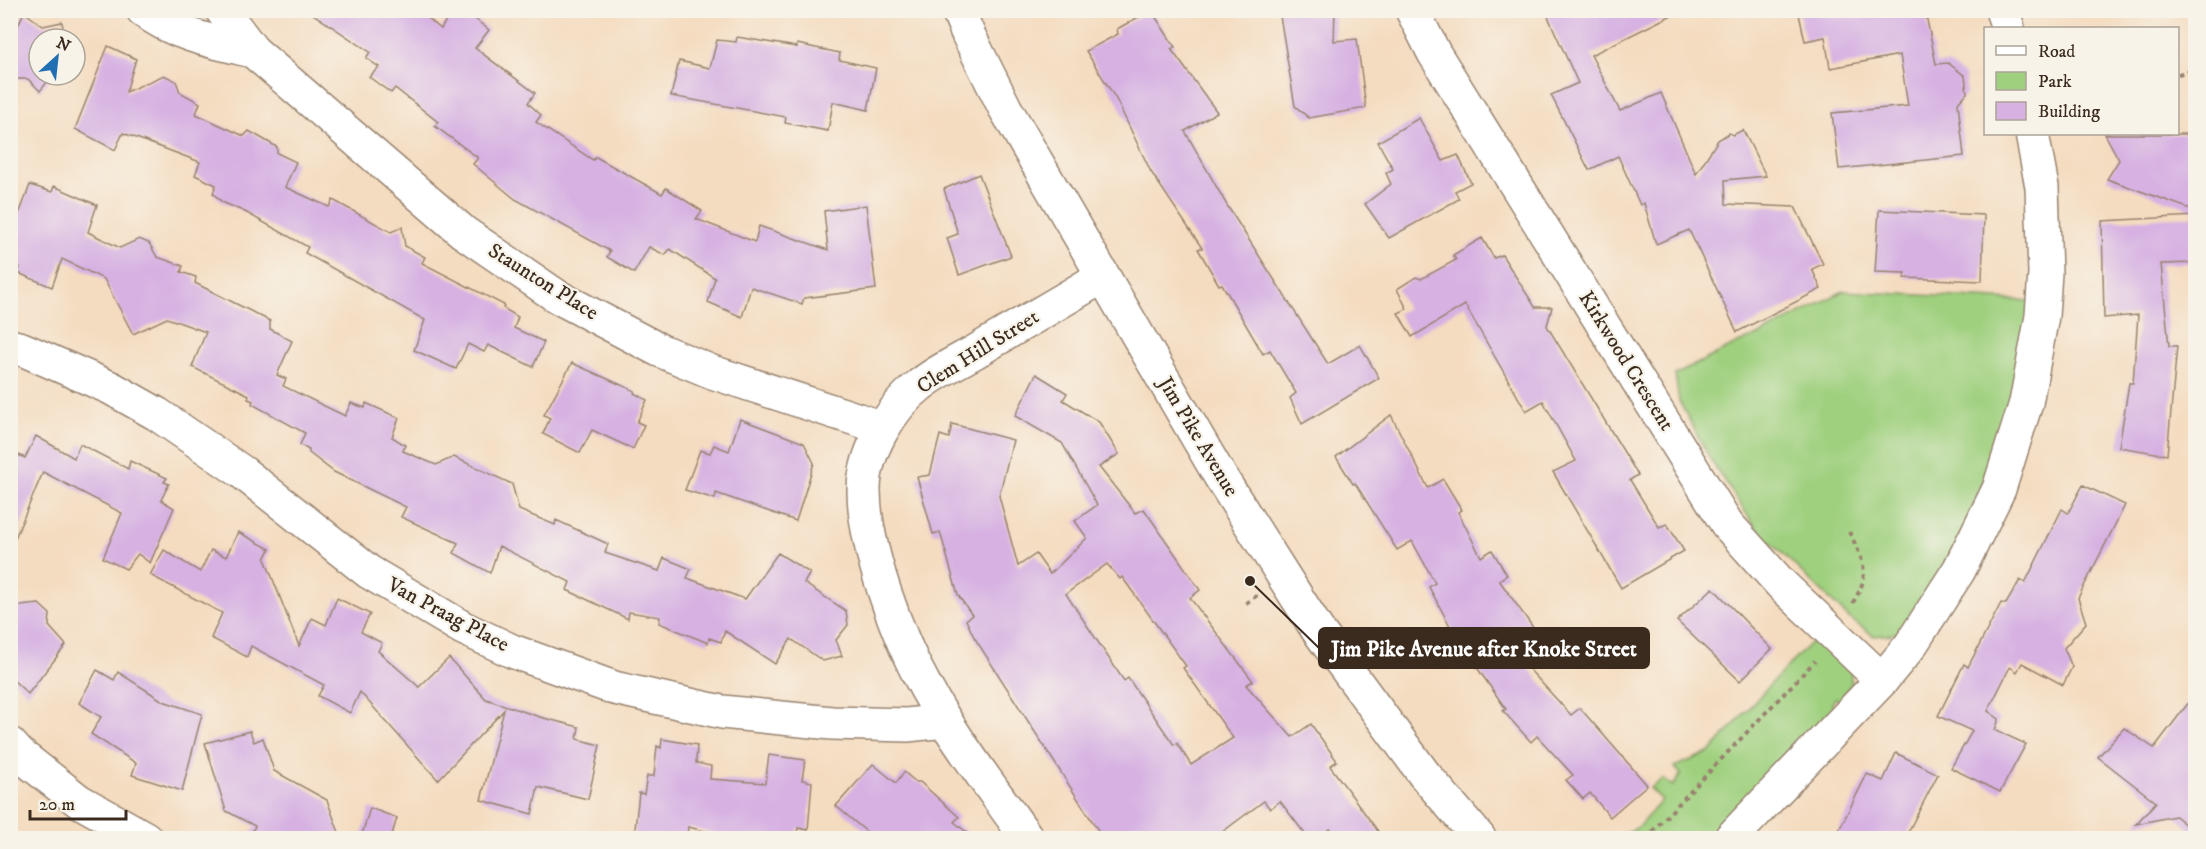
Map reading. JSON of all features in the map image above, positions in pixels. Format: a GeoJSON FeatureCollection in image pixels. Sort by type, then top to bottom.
{"type":"FeatureCollection","features":[{"type":"Feature","properties":{"kind":"street","name":"Staunton Place"},"geometry":{"type":"LineString","coordinates":[[222,10],[253,51],[463,232],[558,297],[659,350],[712,372],[865,422],[881,430]]}},
{"type":"Feature","properties":{"kind":"street","name":"Jim Pike Avenue"},"geometry":{"type":"LineString","coordinates":[[958,10],[1005,108],[1220,476],[1317,629],[1424,774],[1479,838]]}},
{"type":"Feature","properties":{"kind":"street","name":"Kirkwood Crescent"},"geometry":{"type":"LineString","coordinates":[[1412,10],[1434,53],[1727,524],[1781,584],[1882,680]]}},
{"type":"Feature","properties":{"kind":"street"},"geometry":{"type":"LineString","coordinates":[[2002,10],[2008,27]]}},
{"type":"Feature","properties":{"kind":"street","name":"Staunton Place"},"geometry":{"type":"LineString","coordinates":[[150,13],[191,36],[253,51]]}},
{"type":"Feature","properties":{"kind":"street"},"geometry":{"type":"LineString","coordinates":[[1731,838],[1882,680],[1910,646],[1959,570],[1999,489],[2026,403],[2042,316],[2045,273],[2042,188],[2032,135]]}},
{"type":"Feature","properties":{"kind":"street","name":"Clem Hill Street"},"geometry":{"type":"LineString","coordinates":[[1027,838],[945,721],[924,686],[890,609],[867,526],[864,488],[873,449],[881,430],[892,413],[919,385],[1103,276]]}},
{"type":"Feature","properties":{"kind":"street","name":"Van Praag Place"},"geometry":{"type":"LineString","coordinates":[[10,346],[22,349],[111,388],[157,414],[242,472],[369,572],[463,628],[512,651],[614,688],[722,712],[832,723],[907,725],[945,721]]}},
{"type":"Feature","properties":{"kind":"street"},"geometry":{"type":"LineString","coordinates":[[10,744],[19,754],[80,801],[145,838]]}},
{"type":"Feature","properties":{"kind":"path"},"geometry":{"type":"LineString","coordinates":[[2179,74],[2196,70]]}},
{"type":"Feature","properties":{"kind":"path"},"geometry":{"type":"LineString","coordinates":[[1646,838],[1828,648],[1838,623],[1858,596],[1865,579],[1863,559],[1849,532]]}},
{"type":"Feature","properties":{"kind":"path"},"geometry":{"type":"LineString","coordinates":[[1246,603],[1256,596],[1250,587]]}},
{"type":"Feature","properties":{"kind":"green space"},"geometry":{"type":"Polygon","coordinates":[[[1843,291],[2033,301],[2010,417],[1956,548],[1905,633],[1874,636],[1849,618],[1756,528],[1712,462],[1679,401],[1675,375],[1740,342],[1758,336],[1843,291]]]}},
{"type":"Feature","properties":{"kind":"green space"},"geometry":{"type":"Polygon","coordinates":[[[1821,632],[1851,665],[1851,684],[1840,701],[1836,698],[1832,703],[1834,708],[1832,711],[1710,838],[1619,838],[1638,827],[1662,800],[1650,788],[1663,779],[1673,786],[1681,774],[1674,767],[1710,752],[1821,632]]]}},
{"type":"Feature","properties":{"kind":"building"},"geometry":{"type":"Polygon","coordinates":[[[307,10],[418,10],[441,29],[452,10],[464,10],[489,30],[475,48],[535,93],[528,103],[541,115],[536,122],[593,160],[596,157],[662,194],[666,188],[702,211],[696,219],[755,242],[759,226],[828,250],[824,211],[866,205],[876,289],[804,298],[802,304],[751,287],[742,317],[708,302],[715,278],[670,249],[665,255],[649,247],[634,273],[607,257],[610,251],[515,199],[473,164],[478,158],[435,126],[438,122],[395,88],[391,93],[369,77],[379,67],[366,58],[370,52],[307,10]]]}},
{"type":"Feature","properties":{"kind":"building"},"geometry":{"type":"Polygon","coordinates":[[[1151,10],[1175,47],[1171,49],[1217,112],[1185,131],[1228,207],[1328,364],[1360,345],[1379,378],[1302,424],[1290,398],[1296,393],[1270,350],[1263,354],[1222,284],[1219,285],[1198,249],[1202,248],[1151,172],[1116,99],[1086,51],[1118,34],[1117,29],[1151,10]]]}},
{"type":"Feature","properties":{"kind":"building"},"geometry":{"type":"Polygon","coordinates":[[[1279,10],[1335,10],[1334,41],[1357,39],[1366,108],[1309,118],[1295,106],[1279,10]]]}},
{"type":"Feature","properties":{"kind":"building"},"geometry":{"type":"Polygon","coordinates":[[[1545,10],[1682,10],[1591,55],[1620,111],[1661,93],[1696,174],[1718,140],[1729,133],[1733,135],[1743,130],[1766,176],[1725,180],[1726,204],[1795,207],[1823,264],[1812,269],[1821,289],[1737,332],[1689,230],[1656,244],[1644,203],[1640,205],[1618,156],[1589,170],[1551,95],[1578,83],[1545,10]]]}},
{"type":"Feature","properties":{"kind":"building"},"geometry":{"type":"Polygon","coordinates":[[[1798,10],[1925,10],[1936,64],[1948,63],[1965,76],[1967,93],[1958,103],[1964,156],[1839,169],[1832,113],[1908,106],[1900,55],[1830,68],[1825,37],[1805,41],[1798,10]]]}},
{"type":"Feature","properties":{"kind":"building"},"geometry":{"type":"Polygon","coordinates":[[[24,12],[43,26],[62,22],[63,27],[27,27],[27,79],[10,79],[10,31],[16,30],[24,12]]]}},
{"type":"Feature","properties":{"kind":"building"},"geometry":{"type":"Polygon","coordinates":[[[737,37],[797,47],[797,44],[840,53],[839,60],[876,68],[868,110],[833,102],[828,131],[785,123],[786,117],[671,96],[679,61],[710,68],[717,40],[736,42],[737,37]]]}},
{"type":"Feature","properties":{"kind":"building"},"geometry":{"type":"Polygon","coordinates":[[[108,46],[136,59],[126,92],[164,75],[176,81],[180,92],[200,103],[196,114],[244,136],[249,131],[277,147],[277,153],[296,162],[285,187],[329,207],[333,200],[391,232],[402,227],[405,246],[425,257],[422,263],[504,305],[503,308],[518,317],[514,328],[544,342],[533,367],[488,345],[484,352],[468,344],[456,369],[414,350],[425,320],[305,253],[308,247],[245,212],[222,202],[213,193],[216,185],[195,175],[200,162],[123,133],[115,150],[75,129],[108,46]]]}},
{"type":"Feature","properties":{"kind":"building"},"geometry":{"type":"Polygon","coordinates":[[[1419,118],[1443,161],[1458,155],[1471,183],[1455,191],[1459,199],[1389,238],[1365,204],[1391,184],[1386,173],[1393,169],[1378,142],[1419,118]]]}},
{"type":"Feature","properties":{"kind":"building"},"geometry":{"type":"Polygon","coordinates":[[[2196,134],[2196,211],[2107,179],[2119,160],[2106,135],[2196,134]]]}},
{"type":"Feature","properties":{"kind":"building"},"geometry":{"type":"Polygon","coordinates":[[[979,174],[1011,256],[959,275],[947,238],[958,234],[944,189],[979,174]]]}},
{"type":"Feature","properties":{"kind":"building"},"geometry":{"type":"Polygon","coordinates":[[[30,185],[52,192],[54,186],[97,205],[88,232],[120,248],[139,239],[149,243],[157,257],[183,266],[181,272],[196,277],[195,283],[270,321],[270,329],[292,341],[277,375],[286,379],[283,386],[345,416],[351,403],[365,408],[366,403],[399,418],[392,437],[405,445],[403,451],[436,465],[454,457],[512,484],[519,510],[555,525],[556,520],[608,544],[605,553],[659,571],[664,558],[691,569],[687,578],[745,599],[778,553],[810,573],[804,583],[846,611],[848,625],[836,640],[842,656],[823,661],[791,639],[775,664],[725,631],[721,642],[709,638],[708,643],[659,623],[660,617],[629,612],[628,619],[567,590],[570,582],[499,546],[490,573],[454,553],[458,543],[401,517],[406,507],[334,472],[309,453],[309,450],[300,445],[305,433],[252,404],[253,401],[248,399],[249,395],[192,367],[206,332],[167,318],[133,334],[104,279],[62,259],[52,287],[18,273],[20,267],[10,262],[10,224],[15,211],[20,212],[30,185]]]}},
{"type":"Feature","properties":{"kind":"building"},"geometry":{"type":"Polygon","coordinates":[[[1879,210],[1984,215],[1982,281],[1904,278],[1906,273],[1875,272],[1879,210]]]}},
{"type":"Feature","properties":{"kind":"building"},"geometry":{"type":"Polygon","coordinates":[[[2196,216],[2196,263],[2161,264],[2169,346],[2177,346],[2167,455],[2119,447],[2129,383],[2133,383],[2138,315],[2104,318],[2102,221],[2196,216]]]}},
{"type":"Feature","properties":{"kind":"building"},"geometry":{"type":"Polygon","coordinates":[[[1482,238],[1494,258],[1502,255],[1535,307],[1552,307],[1547,326],[1638,475],[1630,480],[1659,527],[1667,524],[1684,551],[1621,588],[1553,472],[1576,461],[1543,401],[1526,411],[1465,305],[1412,337],[1398,313],[1407,309],[1397,289],[1416,277],[1421,279],[1456,260],[1453,255],[1482,238]]]}},
{"type":"Feature","properties":{"kind":"building"},"geometry":{"type":"Polygon","coordinates":[[[572,363],[635,391],[634,393],[647,400],[637,422],[644,425],[633,449],[592,430],[580,453],[543,434],[550,418],[544,415],[572,363]]]}},
{"type":"Feature","properties":{"kind":"building"},"geometry":{"type":"Polygon","coordinates":[[[1036,374],[1067,393],[1063,400],[1099,422],[1119,454],[1099,467],[1135,513],[1144,509],[1200,590],[1190,598],[1253,681],[1246,685],[1292,737],[1311,724],[1337,761],[1330,766],[1383,838],[1337,838],[1330,829],[1315,838],[1308,838],[1280,801],[1270,809],[1264,801],[1214,838],[1103,838],[974,637],[966,620],[972,615],[958,595],[940,532],[933,534],[917,477],[930,475],[940,435],[949,438],[952,424],[1013,440],[999,496],[1018,566],[1036,554],[1050,574],[1087,538],[1075,521],[1097,505],[1062,443],[1015,416],[1036,374]],[[1107,564],[1066,594],[1124,681],[1128,678],[1174,745],[1177,743],[1191,765],[1233,738],[1183,668],[1186,666],[1122,577],[1120,579],[1107,564]]]}},
{"type":"Feature","properties":{"kind":"building"},"geometry":{"type":"Polygon","coordinates":[[[1391,415],[1428,488],[1443,479],[1462,510],[1458,512],[1481,557],[1492,550],[1507,575],[1499,580],[1542,640],[1517,656],[1571,715],[1580,708],[1647,785],[1610,817],[1590,793],[1583,799],[1566,780],[1573,775],[1537,736],[1531,742],[1503,711],[1506,709],[1457,639],[1429,587],[1435,583],[1412,541],[1397,550],[1336,457],[1391,415]]]}},
{"type":"Feature","properties":{"kind":"building"},"geometry":{"type":"Polygon","coordinates":[[[740,419],[804,443],[814,463],[796,521],[716,493],[715,499],[685,490],[700,450],[710,453],[714,445],[729,451],[740,419]]]}},
{"type":"Feature","properties":{"kind":"building"},"geometry":{"type":"Polygon","coordinates":[[[36,436],[74,458],[80,444],[128,469],[130,461],[167,478],[164,482],[169,484],[161,500],[174,508],[150,563],[138,554],[126,569],[103,558],[122,513],[43,472],[10,550],[10,451],[25,458],[36,436]]]}},
{"type":"Feature","properties":{"kind":"building"},"geometry":{"type":"Polygon","coordinates":[[[2083,485],[2125,505],[2078,598],[2086,623],[2064,648],[2072,667],[2063,685],[2022,663],[2017,672],[2010,667],[1988,711],[1999,719],[1995,730],[2026,744],[2000,792],[1951,768],[1972,731],[1938,716],[1964,664],[1968,667],[2001,603],[2006,604],[2020,580],[2025,583],[2062,509],[2068,513],[2083,485]]]}},
{"type":"Feature","properties":{"kind":"building"},"geometry":{"type":"Polygon","coordinates":[[[238,532],[270,549],[265,559],[299,646],[312,618],[326,625],[337,598],[370,614],[361,632],[382,643],[378,651],[419,687],[449,658],[486,699],[579,727],[577,739],[600,745],[588,799],[538,787],[532,814],[481,800],[504,710],[438,780],[360,692],[350,713],[318,696],[324,685],[251,646],[247,657],[211,638],[222,613],[150,575],[164,550],[200,572],[211,550],[226,557],[238,532]]]}},
{"type":"Feature","properties":{"kind":"building"},"geometry":{"type":"Polygon","coordinates":[[[1713,588],[1772,649],[1740,681],[1677,621],[1713,588]]]}},
{"type":"Feature","properties":{"kind":"building"},"geometry":{"type":"Polygon","coordinates":[[[39,604],[50,614],[49,626],[66,645],[28,694],[10,677],[10,607],[39,604]]]}},
{"type":"Feature","properties":{"kind":"building"},"geometry":{"type":"Polygon","coordinates":[[[97,670],[114,680],[118,672],[163,701],[202,714],[182,791],[132,775],[136,763],[91,734],[101,717],[79,703],[97,670]]]}},
{"type":"Feature","properties":{"kind":"building"},"geometry":{"type":"Polygon","coordinates":[[[2196,693],[2196,834],[2175,816],[2136,824],[2156,802],[2098,757],[2124,728],[2154,748],[2196,693]]]}},
{"type":"Feature","properties":{"kind":"building"},"geometry":{"type":"Polygon","coordinates":[[[250,731],[254,742],[263,738],[274,771],[327,800],[341,838],[249,838],[255,826],[226,811],[205,743],[250,731]]]}},
{"type":"Feature","properties":{"kind":"building"},"geometry":{"type":"Polygon","coordinates":[[[662,739],[697,745],[696,763],[711,766],[710,779],[765,783],[769,755],[805,760],[802,780],[812,782],[808,830],[798,828],[796,838],[732,838],[688,827],[687,838],[634,838],[639,793],[644,794],[647,776],[654,776],[657,746],[661,748],[662,739]]]}},
{"type":"Feature","properties":{"kind":"building"},"geometry":{"type":"Polygon","coordinates":[[[1896,753],[1938,774],[1905,838],[1835,838],[1867,774],[1883,781],[1896,753]]]}},
{"type":"Feature","properties":{"kind":"building"},"geometry":{"type":"Polygon","coordinates":[[[873,764],[896,783],[904,772],[916,782],[920,782],[959,817],[954,822],[974,838],[874,838],[836,806],[873,764]]]}},
{"type":"Feature","properties":{"kind":"building"},"geometry":{"type":"Polygon","coordinates":[[[370,808],[397,818],[391,838],[361,838],[370,808]]]}},
{"type":"Feature","properties":{"kind":"place","name":"Jim Pike Avenue after Knoke Street"},"geometry":{"type":"Point","coordinates":[1250,581]}}]}
